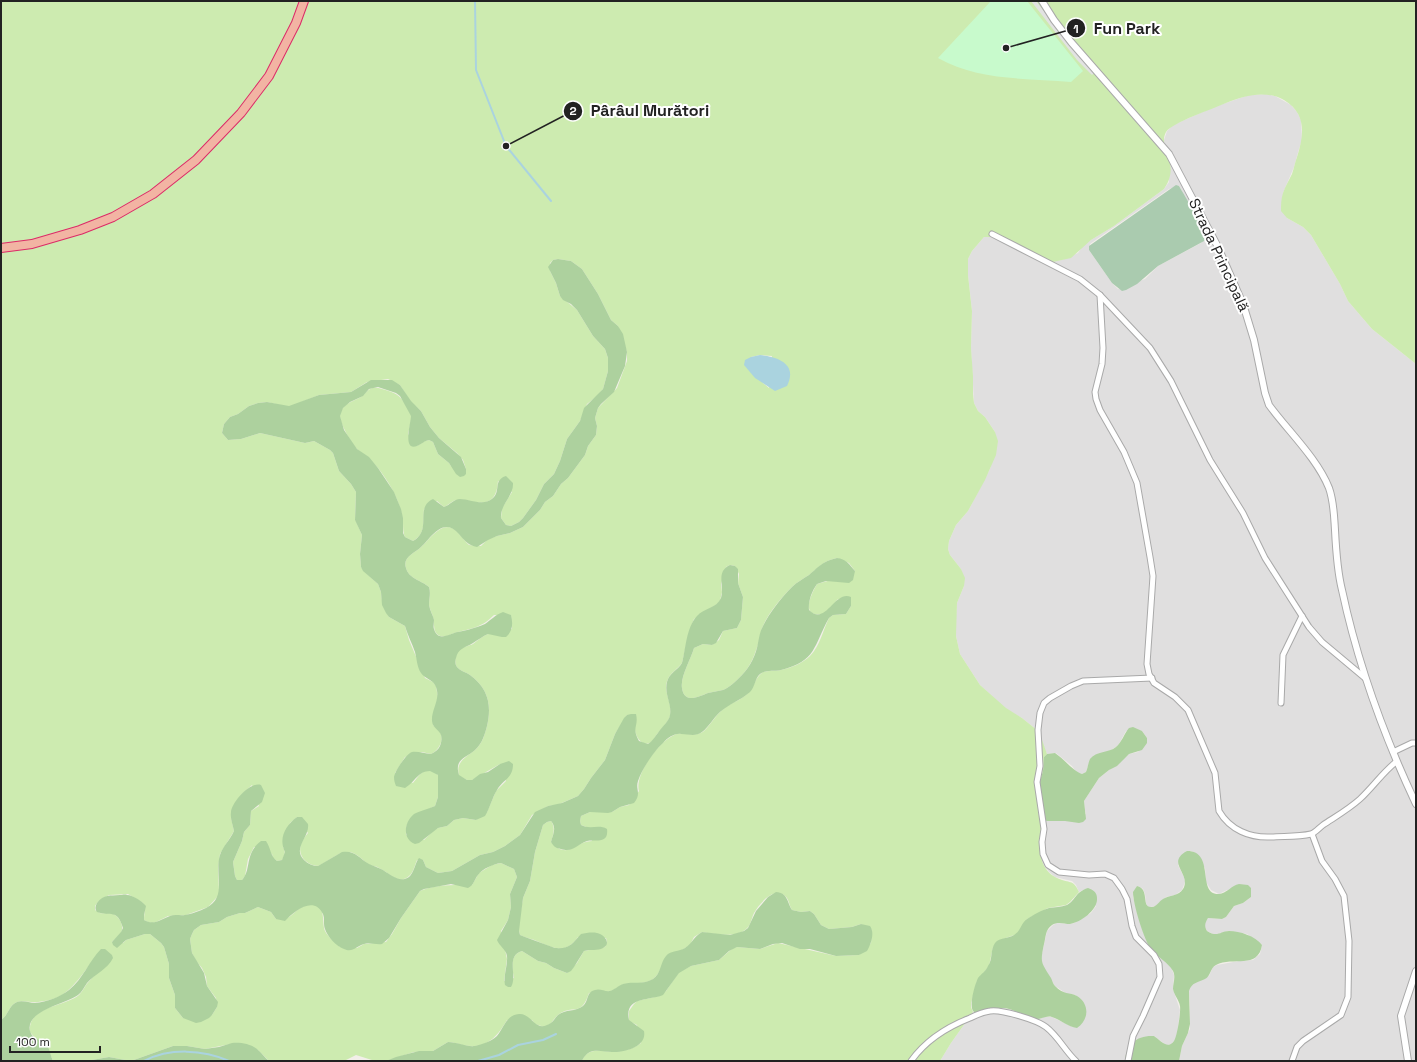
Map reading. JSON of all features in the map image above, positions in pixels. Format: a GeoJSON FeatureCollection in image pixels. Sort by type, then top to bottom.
{"type":"FeatureCollection","features":[{"type":"Feature","properties":{"kind":"highway"},"geometry":{"type":"LineString","coordinates":[[1,248],[32,244],[80,230],[112,217],[154,194],[196,160],[241,113],[269,76],[296,23],[304,1]]}},
{"type":"Feature","properties":{"kind":"street","name":"Strada Principală"},"geometry":{"type":"LineString","coordinates":[[1042,1],[1054,20],[1072,42],[1169,154],[1218,247],[1236,286],[1250,325],[1264,394],[1269,404],[1321,473],[1329,489],[1333,506],[1338,570],[1354,641],[1365,678],[1396,762],[1416,804]]}},
{"type":"Feature","properties":{"kind":"street","name":"Strada Principală"},"geometry":{"type":"LineString","coordinates":[[992,234],[1080,279],[1100,295],[1150,348],[1171,381],[1210,460],[1242,513],[1265,558],[1309,627],[1322,642],[1365,678]]}},
{"type":"Feature","properties":{"kind":"street"},"geometry":{"type":"LineString","coordinates":[[1100,295],[1103,348],[1096,399],[1100,410],[1124,452],[1136,483],[1153,576],[1147,664],[1154,683],[1175,697],[1188,710],[1215,773],[1219,811],[1233,827],[1246,834],[1264,837],[1312,834],[1358,800],[1375,784],[1388,768],[1396,762]]}},
{"type":"Feature","properties":{"kind":"street"},"geometry":{"type":"LineString","coordinates":[[1281,702],[1282,655],[1302,616]]}},
{"type":"Feature","properties":{"kind":"street"},"geometry":{"type":"LineString","coordinates":[[1128,1061],[1133,1036],[1160,977],[1160,964],[1154,955],[1136,936],[1132,926],[1127,899],[1114,878],[1105,874],[1090,875],[1060,872],[1048,865],[1043,854],[1042,842],[1044,829],[1037,782],[1040,766],[1038,730],[1040,713],[1044,704],[1050,698],[1071,686],[1083,681],[1152,678]]}},
{"type":"Feature","properties":{"kind":"street"},"geometry":{"type":"LineString","coordinates":[[1393,752],[1412,743],[1416,743]]}},
{"type":"Feature","properties":{"kind":"street"},"geometry":{"type":"LineString","coordinates":[[1292,1061],[1297,1047],[1303,1041],[1342,1015],[1348,997],[1349,940],[1344,896],[1335,879],[1322,861],[1312,834]]}},
{"type":"Feature","properties":{"kind":"street"},"geometry":{"type":"LineString","coordinates":[[1408,1061],[1401,1016],[1416,971]]}},
{"type":"Feature","properties":{"kind":"street"},"geometry":{"type":"LineString","coordinates":[[911,1061],[917,1053],[934,1037],[953,1025],[978,1014],[990,1011],[1000,1011],[1029,1019],[1045,1026],[1076,1061]]}},
{"type":"Feature","properties":{"kind":"shaded area"},"geometry":{"type":"Polygon","coordinates":[[[1031,1],[1036,1],[1080,57],[1095,72],[1092,75],[1077,60],[1031,1]]]}},
{"type":"Feature","properties":{"kind":"shaded area"},"geometry":{"type":"Polygon","coordinates":[[[1266,94],[1275,96],[1291,105],[1301,120],[1302,140],[1294,167],[1283,193],[1287,218],[1303,227],[1311,235],[1340,284],[1348,301],[1372,329],[1416,364],[1416,1061],[1179,1061],[1182,1046],[1190,1029],[1190,987],[1193,983],[1209,976],[1213,967],[1217,965],[1253,960],[1260,954],[1262,945],[1247,934],[1228,931],[1215,935],[1207,931],[1205,922],[1208,918],[1222,919],[1226,917],[1234,906],[1243,903],[1251,897],[1227,890],[1219,894],[1211,890],[1206,882],[1205,868],[1195,853],[1187,851],[1178,865],[1185,882],[1182,890],[1175,895],[1166,897],[1156,906],[1151,907],[1148,907],[1143,889],[1140,887],[1137,886],[1133,897],[1147,941],[1154,952],[1171,967],[1174,975],[1173,989],[1180,1010],[1177,1037],[1172,1044],[1166,1045],[1154,1036],[1125,1057],[1125,1061],[940,1061],[973,1012],[977,1014],[987,1012],[995,1008],[1003,1008],[1013,1010],[1020,1015],[1039,1019],[1043,1017],[1052,1017],[1073,1027],[1076,995],[1067,994],[1055,986],[1043,967],[1041,958],[1047,931],[1053,925],[1057,923],[1071,924],[1076,922],[1091,913],[1096,906],[1083,890],[1079,892],[1076,885],[1072,881],[1055,877],[1043,864],[1040,855],[1043,820],[1070,821],[1086,814],[1084,801],[1099,778],[1129,754],[1138,752],[1147,738],[1142,731],[1126,731],[1116,747],[1108,752],[1098,754],[1089,763],[1086,772],[1082,774],[1077,773],[1072,766],[1056,753],[1047,754],[1037,730],[1022,718],[1006,709],[980,685],[960,654],[955,627],[957,603],[964,586],[961,569],[950,555],[948,549],[949,541],[956,525],[968,511],[989,471],[992,463],[995,432],[985,417],[978,411],[974,403],[971,348],[972,311],[968,275],[968,259],[972,251],[984,237],[993,237],[1044,259],[1053,261],[1062,260],[1078,253],[1083,245],[1114,226],[1164,189],[1169,182],[1164,140],[1167,131],[1173,125],[1214,107],[1249,95],[1266,94]],[[1179,186],[1169,189],[1090,244],[1089,250],[1112,283],[1118,289],[1145,279],[1158,266],[1201,243],[1206,238],[1179,186]]]}},
{"type":"Feature","properties":{"kind":"green space"},"geometry":{"type":"Polygon","coordinates":[[[1,1],[1416,1],[1416,364],[1372,329],[1348,301],[1340,284],[1311,235],[1303,227],[1287,218],[1281,211],[1281,200],[1292,174],[1301,141],[1302,126],[1297,112],[1291,106],[1284,100],[1270,95],[1255,95],[1233,100],[1184,120],[1170,128],[1166,132],[1164,144],[1171,171],[1169,180],[1164,189],[1114,226],[1091,240],[1071,258],[1053,262],[993,237],[984,237],[972,251],[968,259],[968,275],[972,311],[971,348],[974,403],[978,411],[985,417],[995,432],[998,441],[996,455],[985,480],[968,511],[956,525],[949,541],[948,549],[950,555],[961,569],[965,578],[964,586],[957,603],[956,636],[960,654],[980,685],[1006,708],[1037,730],[1041,737],[1047,754],[1044,757],[1043,771],[1036,794],[1039,816],[1043,820],[1040,847],[1041,855],[1047,870],[1053,876],[1072,883],[1076,886],[1079,892],[1066,905],[1048,908],[1027,919],[1017,934],[1003,939],[993,947],[989,966],[977,981],[971,1003],[973,1012],[940,1061],[582,1061],[588,1053],[596,1051],[621,1051],[632,1048],[641,1043],[637,1025],[629,1021],[629,1011],[634,1004],[637,1001],[659,996],[666,991],[679,972],[691,966],[719,960],[733,948],[760,949],[778,943],[836,956],[859,955],[871,943],[872,930],[861,924],[852,927],[829,929],[821,925],[814,914],[810,911],[801,912],[792,910],[788,900],[781,893],[776,893],[767,897],[759,905],[749,926],[745,930],[730,935],[702,932],[694,937],[690,945],[682,950],[660,970],[653,979],[645,982],[625,984],[609,992],[589,993],[582,1006],[563,1012],[547,1026],[544,1027],[535,1024],[532,1020],[507,1020],[500,1031],[492,1039],[483,1044],[477,1046],[467,1046],[448,1042],[433,1051],[414,1052],[386,1061],[375,1061],[356,1055],[344,1061],[269,1061],[258,1050],[250,1046],[236,1043],[205,1049],[187,1046],[173,1046],[131,1061],[109,1057],[86,1061],[53,1061],[47,1046],[36,1039],[30,1032],[31,1023],[34,1017],[40,1012],[79,995],[95,975],[96,956],[68,991],[52,999],[38,1002],[17,1002],[1,1020],[1,1]],[[558,259],[553,260],[550,263],[550,271],[560,296],[577,310],[593,336],[605,349],[608,358],[608,371],[603,389],[587,404],[580,421],[567,439],[554,474],[544,484],[536,500],[523,518],[511,526],[506,525],[501,518],[502,508],[512,492],[498,481],[496,491],[492,499],[489,501],[480,503],[456,500],[444,507],[437,501],[424,509],[423,527],[420,535],[413,541],[405,537],[401,510],[390,485],[376,465],[360,452],[349,439],[340,418],[344,406],[361,397],[372,388],[379,388],[398,395],[412,416],[408,434],[417,446],[429,440],[433,442],[438,454],[451,466],[466,469],[463,460],[439,438],[430,427],[421,411],[410,401],[400,385],[388,379],[367,382],[351,392],[319,395],[289,407],[267,402],[258,403],[249,406],[238,414],[230,417],[224,424],[222,433],[228,440],[241,439],[260,433],[305,443],[314,441],[333,453],[339,471],[356,492],[355,519],[362,535],[360,554],[361,567],[378,584],[382,601],[389,617],[405,626],[409,640],[425,678],[433,682],[436,686],[438,698],[434,712],[433,725],[441,735],[442,738],[440,745],[431,754],[422,752],[405,757],[395,773],[413,783],[427,770],[430,770],[438,775],[438,797],[435,806],[411,818],[406,828],[406,835],[424,840],[434,830],[447,826],[454,820],[463,818],[476,820],[487,812],[496,791],[506,781],[500,764],[472,780],[467,780],[459,776],[458,771],[461,762],[479,746],[485,734],[489,704],[485,691],[476,680],[458,668],[455,661],[457,653],[460,649],[473,644],[488,634],[512,629],[511,615],[494,615],[482,625],[445,636],[437,635],[429,605],[429,587],[410,575],[405,564],[407,558],[440,529],[448,527],[455,529],[469,545],[481,546],[488,539],[510,533],[523,527],[540,510],[545,502],[553,496],[585,455],[588,446],[596,435],[597,426],[595,418],[598,408],[617,388],[627,361],[627,352],[618,326],[611,320],[598,294],[582,269],[571,261],[558,259]],[[760,355],[751,357],[763,383],[769,388],[772,356],[760,355]],[[837,558],[828,561],[796,584],[776,605],[762,627],[757,648],[751,662],[738,679],[723,690],[688,698],[683,693],[682,684],[684,673],[694,648],[703,644],[712,645],[719,640],[723,631],[737,628],[741,620],[743,597],[738,583],[739,574],[735,566],[730,565],[726,567],[721,584],[722,592],[720,601],[694,619],[689,632],[682,663],[668,679],[666,688],[671,711],[670,716],[652,742],[646,744],[639,740],[634,726],[627,715],[615,734],[605,760],[578,796],[557,805],[548,806],[532,815],[520,835],[505,846],[493,852],[480,855],[452,871],[438,873],[426,867],[423,860],[417,860],[414,869],[405,879],[397,879],[378,867],[370,865],[356,854],[350,852],[343,852],[321,865],[314,866],[304,860],[300,852],[301,844],[308,833],[297,817],[290,823],[283,847],[285,854],[282,860],[277,861],[273,858],[272,854],[254,847],[248,859],[245,876],[242,880],[237,880],[233,862],[242,841],[244,832],[250,825],[251,811],[259,806],[252,785],[242,794],[231,818],[234,831],[220,854],[218,868],[219,895],[208,907],[186,915],[168,916],[152,923],[144,920],[145,910],[143,903],[128,894],[109,895],[98,902],[95,906],[95,910],[100,913],[116,915],[120,920],[122,927],[121,933],[112,942],[123,943],[126,940],[145,934],[150,934],[161,943],[164,947],[169,964],[169,978],[175,995],[175,1008],[183,1018],[212,1015],[217,1007],[216,998],[207,986],[206,977],[202,968],[192,953],[190,939],[194,930],[201,925],[219,922],[227,917],[245,913],[258,907],[271,912],[276,919],[285,919],[304,906],[314,905],[321,909],[325,931],[340,947],[357,948],[364,944],[386,942],[420,891],[439,886],[472,885],[479,873],[492,865],[501,863],[514,869],[517,877],[510,894],[511,907],[508,920],[501,931],[507,959],[504,981],[514,978],[512,966],[514,958],[515,955],[522,951],[538,961],[546,963],[567,973],[577,963],[584,951],[605,947],[607,942],[606,938],[578,937],[574,942],[565,948],[555,948],[520,935],[519,922],[523,898],[530,881],[535,852],[543,825],[551,821],[554,829],[551,842],[562,850],[572,849],[586,842],[592,841],[589,828],[581,825],[581,816],[590,812],[612,812],[620,807],[629,805],[639,791],[641,775],[650,758],[664,742],[677,734],[697,734],[704,731],[723,709],[747,694],[760,674],[763,672],[779,671],[807,659],[819,643],[829,618],[833,615],[846,614],[851,606],[838,599],[825,613],[815,614],[809,609],[810,600],[817,584],[831,580],[840,582],[855,571],[849,563],[837,558]]]}},
{"type":"Feature","properties":{"kind":"green space"},"geometry":{"type":"Polygon","coordinates":[[[991,1],[1027,1],[1083,71],[1071,82],[1020,79],[986,75],[969,71],[938,58],[991,1]]]}},
{"type":"Feature","properties":{"kind":"green space"},"geometry":{"type":"Polygon","coordinates":[[[1176,185],[1179,186],[1194,213],[1205,234],[1206,240],[1158,266],[1137,284],[1122,291],[1112,283],[1089,250],[1089,246],[1176,185]]]}},
{"type":"Feature","properties":{"kind":"green space"},"geometry":{"type":"Polygon","coordinates":[[[558,259],[571,261],[582,269],[598,294],[611,320],[618,326],[623,334],[627,352],[625,366],[614,392],[598,408],[595,418],[597,426],[596,435],[588,446],[585,455],[553,496],[545,502],[540,510],[523,527],[510,533],[497,536],[477,547],[467,543],[455,530],[451,528],[447,527],[439,529],[421,547],[407,558],[405,564],[410,575],[429,587],[429,605],[434,620],[434,628],[438,636],[444,636],[478,627],[503,612],[511,615],[512,624],[511,630],[506,637],[488,634],[460,650],[455,661],[458,668],[476,680],[485,691],[489,704],[487,726],[483,739],[480,745],[472,753],[459,762],[459,775],[467,780],[472,780],[480,774],[488,772],[500,764],[509,761],[513,764],[513,769],[510,776],[499,786],[485,816],[476,820],[463,818],[454,820],[447,826],[438,828],[419,843],[415,844],[411,842],[406,834],[406,826],[414,814],[435,806],[438,797],[438,775],[430,771],[426,771],[419,775],[405,788],[396,786],[394,777],[401,763],[410,753],[431,754],[440,746],[441,736],[433,725],[432,721],[437,699],[437,690],[434,683],[420,671],[415,652],[405,626],[389,617],[386,613],[382,605],[381,592],[378,584],[363,571],[361,567],[360,554],[362,535],[355,520],[356,492],[339,471],[333,453],[314,441],[305,443],[260,433],[241,439],[228,440],[222,433],[224,424],[230,417],[238,414],[249,406],[258,403],[267,402],[289,406],[319,395],[351,392],[371,380],[392,380],[400,385],[411,401],[421,411],[430,427],[439,438],[461,457],[466,469],[466,474],[464,476],[460,477],[456,474],[449,463],[438,454],[433,442],[429,440],[417,446],[412,447],[410,445],[408,436],[411,416],[400,396],[396,393],[378,387],[369,389],[363,396],[350,402],[343,408],[340,416],[344,430],[357,449],[369,457],[378,468],[394,492],[401,509],[403,518],[403,533],[405,537],[413,541],[419,536],[422,531],[425,508],[433,499],[444,507],[458,499],[477,502],[489,501],[497,492],[498,483],[500,480],[506,476],[513,483],[513,488],[501,513],[501,518],[506,525],[511,526],[523,518],[536,500],[544,484],[554,474],[567,439],[580,421],[584,408],[603,389],[608,371],[608,358],[605,349],[593,336],[577,310],[560,296],[556,283],[548,267],[553,260],[558,259]]]}},
{"type":"Feature","properties":{"kind":"green space"},"geometry":{"type":"Polygon","coordinates":[[[837,558],[845,561],[855,571],[853,580],[849,583],[826,581],[817,584],[811,596],[809,610],[815,614],[820,614],[825,612],[840,598],[845,596],[851,597],[851,606],[846,614],[833,615],[829,618],[808,657],[793,666],[778,671],[760,674],[750,692],[720,712],[707,728],[699,734],[676,734],[667,739],[652,755],[642,771],[637,784],[638,797],[634,803],[620,807],[608,813],[590,812],[581,816],[581,825],[607,829],[607,834],[604,839],[587,841],[569,850],[559,849],[556,848],[551,842],[554,826],[551,821],[543,825],[535,852],[530,881],[523,898],[519,931],[520,935],[555,948],[567,947],[581,934],[600,934],[606,939],[607,944],[603,948],[584,951],[571,971],[567,973],[554,968],[546,963],[538,961],[522,951],[514,957],[513,982],[511,987],[505,985],[507,956],[497,940],[508,920],[511,907],[510,894],[517,877],[514,869],[501,863],[482,871],[468,888],[451,884],[420,891],[389,938],[382,944],[366,943],[352,950],[341,948],[335,944],[326,932],[323,914],[319,908],[309,905],[293,913],[285,921],[276,919],[271,912],[258,907],[245,913],[227,917],[219,922],[201,925],[194,930],[190,939],[192,953],[204,973],[207,986],[218,1002],[212,1015],[201,1022],[196,1023],[183,1018],[175,1008],[175,995],[169,978],[169,964],[164,947],[161,943],[150,934],[145,934],[126,940],[117,948],[113,945],[112,942],[123,928],[116,915],[96,911],[97,903],[102,898],[125,895],[135,897],[146,906],[144,920],[148,922],[154,922],[172,915],[193,913],[206,908],[213,903],[217,898],[219,891],[218,870],[220,855],[234,831],[231,817],[232,808],[242,793],[252,786],[261,785],[265,793],[262,802],[251,811],[250,825],[244,832],[242,841],[233,862],[237,880],[242,880],[245,876],[252,851],[261,841],[266,841],[277,861],[282,860],[285,852],[282,842],[284,832],[297,817],[302,817],[308,824],[307,833],[300,851],[301,856],[309,864],[318,866],[342,852],[350,852],[398,879],[405,879],[411,875],[419,858],[423,860],[426,867],[438,873],[452,871],[480,855],[493,852],[505,846],[520,835],[535,812],[578,796],[605,760],[615,734],[627,715],[636,714],[637,722],[635,730],[639,741],[648,744],[653,740],[670,715],[670,707],[666,691],[668,679],[682,663],[688,632],[693,621],[700,613],[717,604],[721,598],[721,580],[725,568],[730,565],[735,566],[738,569],[738,583],[743,597],[741,620],[737,628],[723,631],[716,643],[712,645],[703,644],[694,648],[684,673],[682,684],[683,693],[688,698],[723,690],[738,679],[748,668],[756,652],[762,628],[780,600],[794,585],[821,565],[827,561],[837,558]]]}},
{"type":"Feature","properties":{"kind":"green space"},"geometry":{"type":"Polygon","coordinates":[[[1133,727],[1142,731],[1147,738],[1147,743],[1142,750],[1129,754],[1117,766],[1099,778],[1084,801],[1086,819],[1079,823],[1043,820],[1040,816],[1036,794],[1043,771],[1044,757],[1047,754],[1055,753],[1076,771],[1082,774],[1086,772],[1089,761],[1093,756],[1116,747],[1129,728],[1133,727]]]}},
{"type":"Feature","properties":{"kind":"green space"},"geometry":{"type":"Polygon","coordinates":[[[1187,851],[1196,853],[1201,858],[1204,865],[1208,888],[1212,892],[1222,894],[1239,884],[1248,885],[1251,888],[1251,897],[1243,903],[1234,906],[1226,917],[1222,919],[1208,918],[1205,928],[1207,931],[1214,934],[1229,931],[1242,933],[1251,937],[1262,945],[1260,953],[1250,960],[1216,965],[1207,978],[1195,983],[1192,986],[1189,991],[1190,1024],[1182,1046],[1179,1061],[1125,1061],[1130,1045],[1138,1039],[1142,1037],[1154,1036],[1169,1045],[1172,1044],[1176,1035],[1180,1009],[1173,989],[1174,973],[1168,965],[1153,952],[1148,944],[1137,913],[1133,892],[1137,886],[1141,888],[1145,894],[1146,904],[1151,907],[1165,898],[1179,893],[1185,884],[1178,860],[1181,855],[1187,851]]]}},
{"type":"Feature","properties":{"kind":"green space"},"geometry":{"type":"Polygon","coordinates":[[[1088,888],[1093,890],[1096,894],[1097,902],[1095,907],[1088,915],[1079,921],[1070,924],[1056,923],[1052,925],[1046,934],[1042,955],[1043,965],[1055,986],[1061,991],[1077,996],[1084,1003],[1086,1008],[1086,1016],[1081,1025],[1077,1028],[1050,1017],[1037,1019],[1030,1018],[1007,1008],[1000,1008],[980,1013],[974,1012],[972,1009],[972,1001],[975,985],[978,978],[990,963],[992,949],[995,943],[999,940],[1012,936],[1018,931],[1025,921],[1032,916],[1049,908],[1067,905],[1080,892],[1088,888]]]}},
{"type":"Feature","properties":{"kind":"green space"},"geometry":{"type":"Polygon","coordinates":[[[776,892],[783,894],[787,898],[792,910],[801,912],[810,911],[814,914],[821,925],[829,929],[852,927],[861,924],[870,926],[872,935],[867,951],[859,955],[836,956],[810,949],[800,949],[782,943],[773,944],[760,949],[737,947],[729,951],[719,960],[691,966],[679,973],[663,995],[639,1001],[630,1007],[628,1012],[629,1020],[644,1031],[644,1036],[639,1045],[623,1051],[593,1051],[586,1054],[582,1061],[386,1061],[419,1051],[433,1051],[448,1042],[475,1046],[492,1040],[497,1036],[508,1019],[519,1014],[527,1016],[539,1026],[547,1025],[561,1013],[583,1006],[592,991],[599,989],[610,991],[623,984],[649,981],[656,977],[664,959],[668,954],[685,948],[702,932],[730,935],[744,931],[748,928],[756,911],[768,897],[776,892]]]}},
{"type":"Feature","properties":{"kind":"green space"},"geometry":{"type":"Polygon","coordinates":[[[101,949],[105,949],[112,955],[113,958],[111,962],[87,983],[78,995],[40,1013],[30,1024],[31,1034],[46,1044],[53,1061],[1,1061],[1,1020],[6,1016],[12,1006],[19,1001],[35,1003],[44,1002],[65,993],[74,986],[101,949]]]}},
{"type":"Feature","properties":{"kind":"green space"},"geometry":{"type":"Polygon","coordinates":[[[235,1043],[255,1047],[269,1061],[131,1061],[173,1046],[187,1046],[205,1049],[235,1043]]]}},
{"type":"Feature","properties":{"kind":"green space"},"geometry":{"type":"Polygon","coordinates":[[[109,1057],[131,1061],[86,1061],[109,1057]]]}},
{"type":"Feature","properties":{"kind":"water"},"geometry":{"type":"Polygon","coordinates":[[[760,355],[779,360],[788,367],[790,378],[787,386],[775,391],[755,378],[744,365],[745,360],[760,355]]]}},
{"type":"Feature","properties":{"kind":"waterway"},"geometry":{"type":"LineString","coordinates":[[475,1],[476,70],[506,146],[551,201]]}},
{"type":"Feature","properties":{"kind":"waterway"},"geometry":{"type":"LineString","coordinates":[[478,1061],[499,1055],[518,1045],[543,1040],[556,1034]]}},
{"type":"Feature","properties":{"kind":"waterway"},"geometry":{"type":"LineString","coordinates":[[144,1061],[175,1052],[197,1052],[229,1061]]}},
{"type":"Feature","properties":{"kind":"place","name":"Fun Park"},"geometry":{"type":"Point","coordinates":[1006,48]}},
{"type":"Feature","properties":{"kind":"place","name":"Pârâul Murători"},"geometry":{"type":"Point","coordinates":[506,146]}}]}
